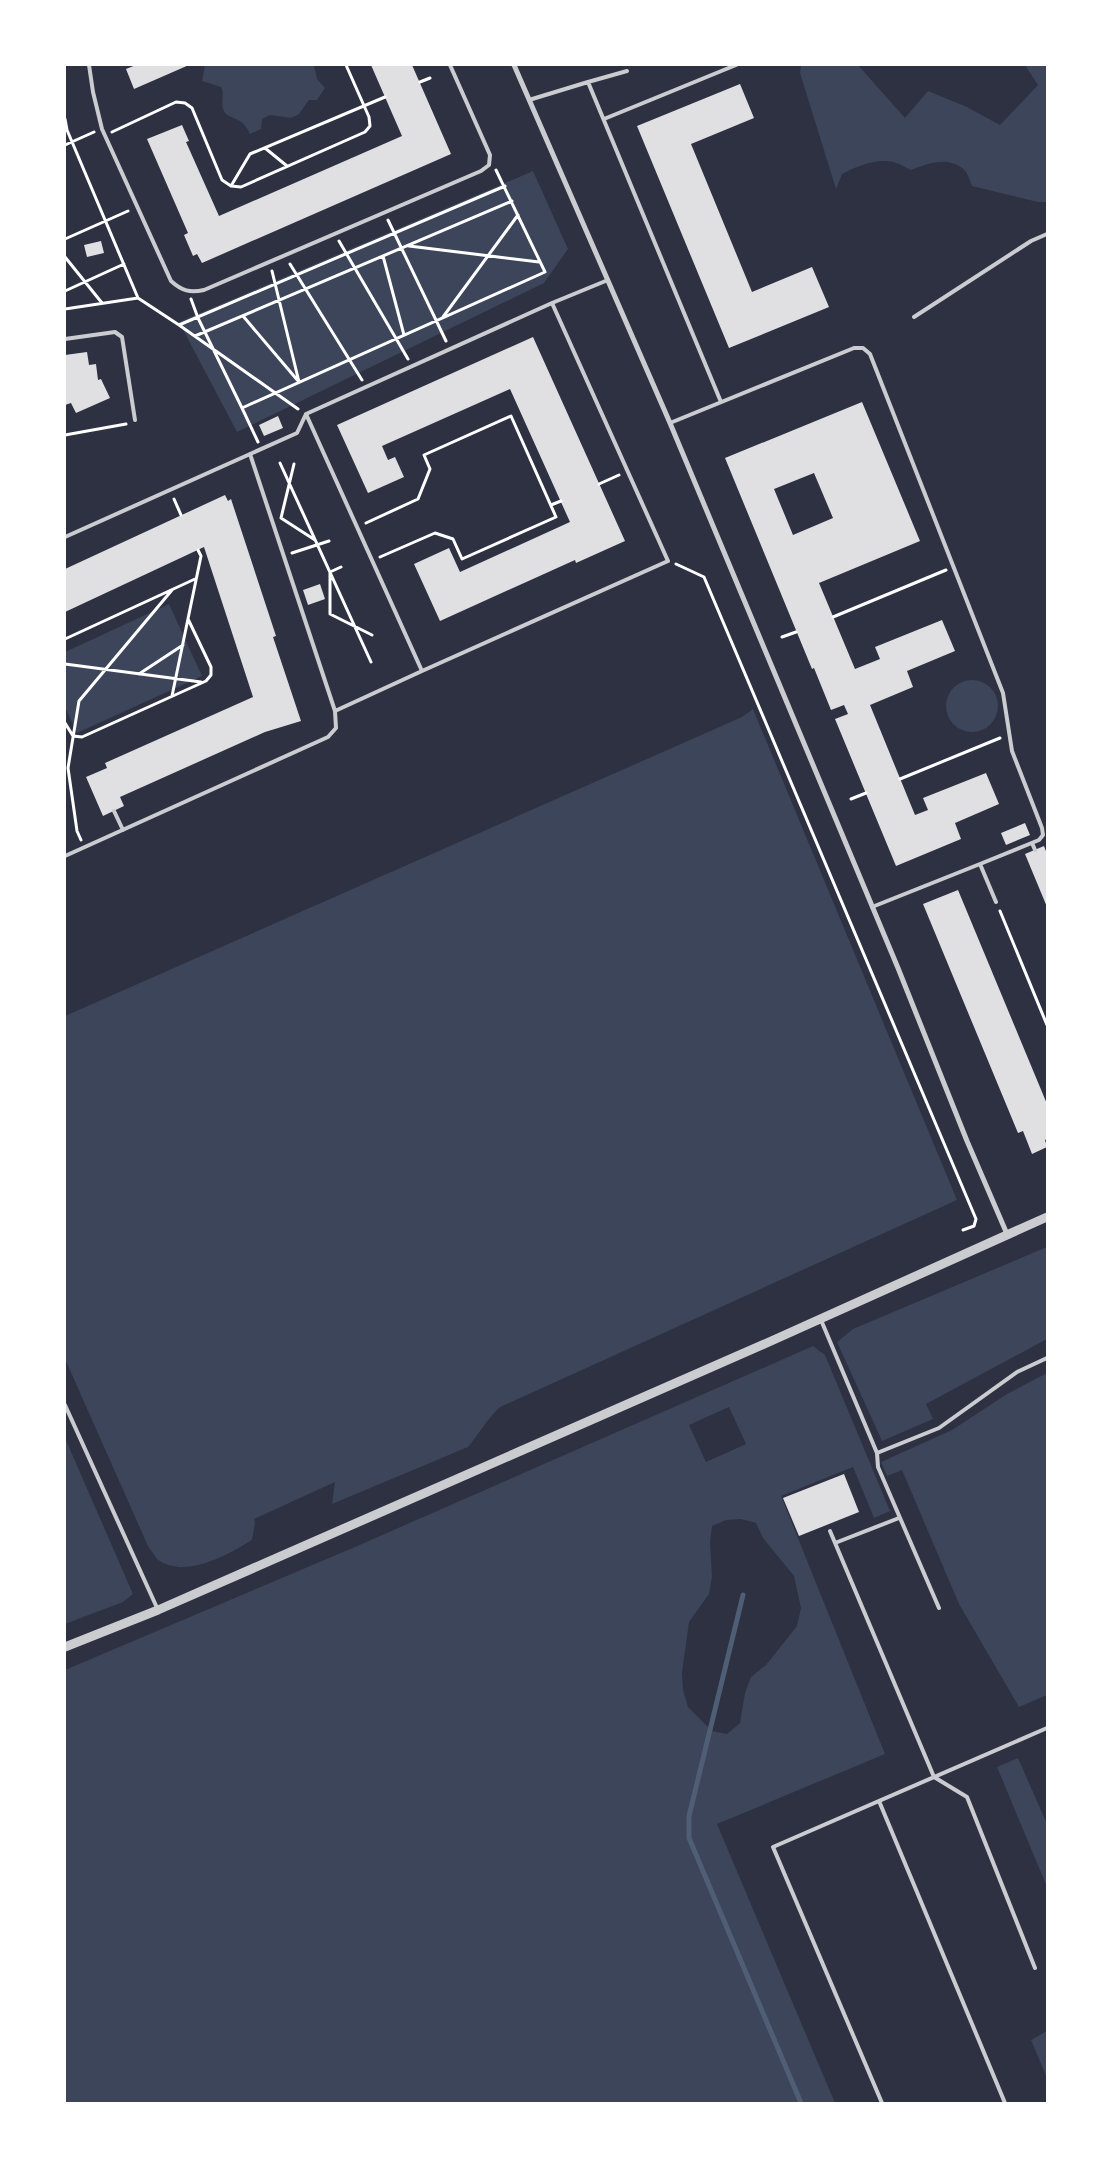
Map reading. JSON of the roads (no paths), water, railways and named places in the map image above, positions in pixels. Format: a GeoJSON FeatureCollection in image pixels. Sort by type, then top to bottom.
{"type":"FeatureCollection","features":[{"type":"Feature","properties":{"kind":"street"},"geometry":{"type":"LineString","coordinates":[[514,65],[670,422],[1007,1234]]}},
{"type":"Feature","properties":{"kind":"street"},"geometry":{"type":"LineString","coordinates":[[65,1647],[158,1610],[1047,1217]]}},
{"type":"Feature","properties":{"kind":"lane"},"geometry":{"type":"LineString","coordinates":[[89,65],[102,129],[170,281],[179,288],[191,292],[204,290],[385,213],[481,171],[489,165],[490,155],[450,65]]}},
{"type":"Feature","properties":{"kind":"lane"},"geometry":{"type":"LineString","coordinates":[[604,119],[736,65]]}},
{"type":"Feature","properties":{"kind":"lane"},"geometry":{"type":"LineString","coordinates":[[529,100],[627,71]]}},
{"type":"Feature","properties":{"kind":"lane"},"geometry":{"type":"LineString","coordinates":[[588,82],[721,402]]}},
{"type":"Feature","properties":{"kind":"lane"},"geometry":{"type":"LineString","coordinates":[[914,317],[1031,241],[1047,234]]}},
{"type":"Feature","properties":{"kind":"lane"},"geometry":{"type":"LineString","coordinates":[[65,537],[297,433],[306,414],[552,303],[608,280]]}},
{"type":"Feature","properties":{"kind":"lane"},"geometry":{"type":"LineString","coordinates":[[335,711],[668,561],[552,303]]}},
{"type":"Feature","properties":{"kind":"lane"},"geometry":{"type":"LineString","coordinates":[[65,339],[115,332],[122,337],[135,420]]}},
{"type":"Feature","properties":{"kind":"lane"},"geometry":{"type":"LineString","coordinates":[[670,422],[854,348],[863,348],[870,354],[1004,693],[1012,751],[1043,835],[1039,840],[1032,843],[872,906]]}},
{"type":"Feature","properties":{"kind":"lane"},"geometry":{"type":"LineString","coordinates":[[306,414],[422,671]]}},
{"type":"Feature","properties":{"kind":"lane"},"geometry":{"type":"LineString","coordinates":[[65,856],[328,737],[336,728],[335,711],[250,454]]}},
{"type":"Feature","properties":{"kind":"lane"},"geometry":{"type":"LineString","coordinates":[[114,811],[123,830]]}},
{"type":"Feature","properties":{"kind":"lane"},"geometry":{"type":"LineString","coordinates":[[1032,843],[1034,850]]}},
{"type":"Feature","properties":{"kind":"lane"},"geometry":{"type":"LineString","coordinates":[[980,864],[996,902]]}},
{"type":"Feature","properties":{"kind":"lane"},"geometry":{"type":"LineString","coordinates":[[820,1318],[876,1453],[878,1467],[939,1608]]}},
{"type":"Feature","properties":{"kind":"lane"},"geometry":{"type":"LineString","coordinates":[[876,1453],[939,1428],[1017,1372],[1047,1358]]}},
{"type":"Feature","properties":{"kind":"lane"},"geometry":{"type":"LineString","coordinates":[[65,1405],[158,1610]]}},
{"type":"Feature","properties":{"kind":"lane"},"geometry":{"type":"LineString","coordinates":[[835,1543],[900,1518]]}},
{"type":"Feature","properties":{"kind":"lane"},"geometry":{"type":"LineString","coordinates":[[830,1531],[934,1777],[967,1797],[1035,1968]]}},
{"type":"Feature","properties":{"kind":"lane"},"geometry":{"type":"LineString","coordinates":[[882,2103],[773,1848],[1047,1728]]}},
{"type":"Feature","properties":{"kind":"lane"},"geometry":{"type":"LineString","coordinates":[[879,1801],[1005,2103]]}},
{"type":"Feature","properties":{"kind":"waterway"},"geometry":{"type":"LineString","coordinates":[[743,1595],[689,1816],[689,1838],[801,2103]]}}]}
